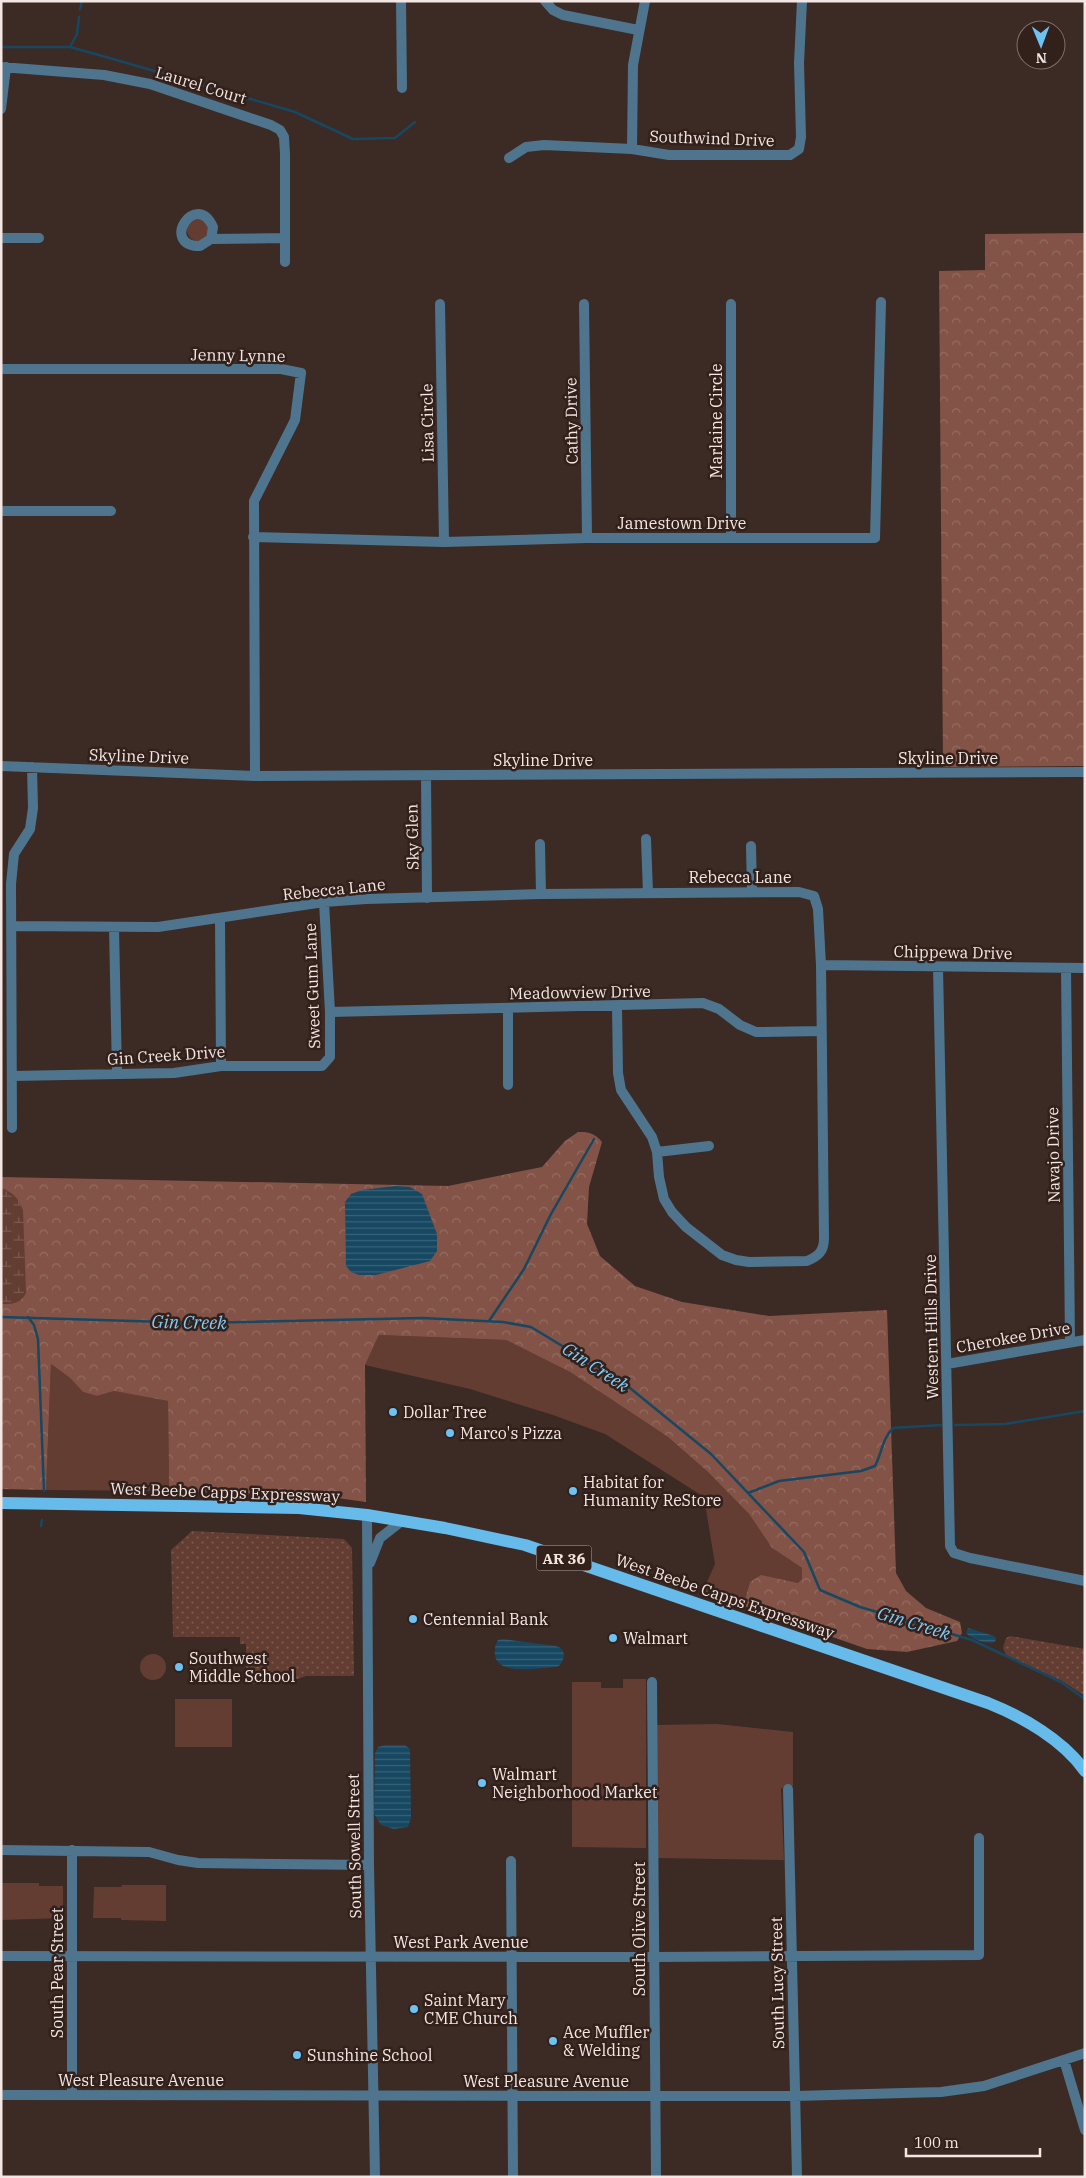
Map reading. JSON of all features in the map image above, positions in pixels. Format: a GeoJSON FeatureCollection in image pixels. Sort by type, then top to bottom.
{"type":"FeatureCollection","features":[{"type":"Feature","properties":{"kind":"main road","name":"West Beebe Capps Expressway"},"geometry":{"type":"LineString","coordinates":[[1,1503],[300,1508],[403,1520],[525,1545],[988,1703],[1041,1731],[1078,1760],[1085,1771]]}},
{"type":"Feature","properties":{"kind":"street"},"geometry":{"type":"LineString","coordinates":[[401,1],[402,88]]}},
{"type":"Feature","properties":{"kind":"street"},"geometry":{"type":"LineString","coordinates":[[545,1],[553,10],[563,14],[638,30]]}},
{"type":"Feature","properties":{"kind":"street"},"geometry":{"type":"LineString","coordinates":[[632,149],[633,65],[638,30],[645,1]]}},
{"type":"Feature","properties":{"kind":"street","name":"Southwind Drive"},"geometry":{"type":"LineString","coordinates":[[508,158],[526,147],[544,145],[632,149],[669,155],[790,155],[799,149],[801,137],[799,63],[802,1]]}},
{"type":"Feature","properties":{"kind":"street"},"geometry":{"type":"LineString","coordinates":[[1,109],[4,67]]}},
{"type":"Feature","properties":{"kind":"street","name":"Laurel Court"},"geometry":{"type":"LineString","coordinates":[[4,67],[104,75],[150,84],[271,124],[280,130],[284,137],[285,262]]}},
{"type":"Feature","properties":{"kind":"street"},"geometry":{"type":"LineString","coordinates":[[1,238],[39,238]]}},
{"type":"Feature","properties":{"kind":"street"},"geometry":{"type":"LineString","coordinates":[[211,239],[285,238]]}},
{"type":"Feature","properties":{"kind":"street","name":"Jamestown Drive"},"geometry":{"type":"LineString","coordinates":[[253,537],[444,542],[587,538],[875,538],[881,302]]}},
{"type":"Feature","properties":{"kind":"street","name":"Lisa Circle"},"geometry":{"type":"LineString","coordinates":[[440,304],[444,542]]}},
{"type":"Feature","properties":{"kind":"street","name":"Cathy Drive"},"geometry":{"type":"LineString","coordinates":[[584,304],[587,538]]}},
{"type":"Feature","properties":{"kind":"street","name":"Marlaine Circle"},"geometry":{"type":"LineString","coordinates":[[730,304],[731,538]]}},
{"type":"Feature","properties":{"kind":"street","name":"Jenny Lynne"},"geometry":{"type":"LineString","coordinates":[[1,369],[281,369],[301,373],[295,420],[254,501],[255,776]]}},
{"type":"Feature","properties":{"kind":"street"},"geometry":{"type":"LineString","coordinates":[[1,511],[111,512]]}},
{"type":"Feature","properties":{"kind":"street","name":"Skyline Drive"},"geometry":{"type":"LineString","coordinates":[[1,766],[255,776],[1085,772]]}},
{"type":"Feature","properties":{"kind":"street"},"geometry":{"type":"LineString","coordinates":[[12,1128],[12,867],[14,854],[30,829],[33,808],[32,767]]}},
{"type":"Feature","properties":{"kind":"street","name":"Sky Glen"},"geometry":{"type":"LineString","coordinates":[[426,776],[427,898]]}},
{"type":"Feature","properties":{"kind":"street"},"geometry":{"type":"LineString","coordinates":[[646,839],[648,893]]}},
{"type":"Feature","properties":{"kind":"street"},"geometry":{"type":"LineString","coordinates":[[540,844],[541,894]]}},
{"type":"Feature","properties":{"kind":"street"},"geometry":{"type":"LineString","coordinates":[[751,846],[752,892]]}},
{"type":"Feature","properties":{"kind":"street","name":"Rebecca Lane"},"geometry":{"type":"LineString","coordinates":[[12,926],[158,927],[324,902],[427,898],[541,894],[752,892],[799,892],[814,896],[818,909],[821,965],[824,1246],[816,1258],[807,1261],[750,1262],[736,1260],[722,1255],[686,1227],[672,1212],[664,1199],[659,1177],[657,1152],[652,1137],[621,1090],[618,1073],[616,1007]]}},
{"type":"Feature","properties":{"kind":"street","name":"Sweet Gum Lane"},"geometry":{"type":"LineString","coordinates":[[322,1066],[330,1057],[330,1012],[324,902]]}},
{"type":"Feature","properties":{"kind":"street"},"geometry":{"type":"LineString","coordinates":[[220,919],[221,1066]]}},
{"type":"Feature","properties":{"kind":"street"},"geometry":{"type":"LineString","coordinates":[[114,927],[117,1074]]}},
{"type":"Feature","properties":{"kind":"street","name":"Chippewa Drive"},"geometry":{"type":"LineString","coordinates":[[821,965],[1085,968]]}},
{"type":"Feature","properties":{"kind":"street","name":"Western Hills Drive"},"geometry":{"type":"LineString","coordinates":[[938,967],[950,1546],[954,1553],[970,1558],[1085,1581]]}},
{"type":"Feature","properties":{"kind":"street","name":"Navajo Drive"},"geometry":{"type":"LineString","coordinates":[[1066,968],[1070,1342]]}},
{"type":"Feature","properties":{"kind":"street","name":"Meadowview Drive"},"geometry":{"type":"LineString","coordinates":[[330,1012],[703,1004],[720,1008],[740,1025],[756,1032],[821,1031]]}},
{"type":"Feature","properties":{"kind":"street"},"geometry":{"type":"LineString","coordinates":[[508,1008],[508,1085]]}},
{"type":"Feature","properties":{"kind":"street","name":"Gin Creek Drive"},"geometry":{"type":"LineString","coordinates":[[12,1076],[174,1073],[221,1066],[322,1066]]}},
{"type":"Feature","properties":{"kind":"street"},"geometry":{"type":"LineString","coordinates":[[657,1152],[709,1146]]}},
{"type":"Feature","properties":{"kind":"street","name":"Cherokee Drive"},"geometry":{"type":"LineString","coordinates":[[947,1364],[1085,1340]]}},
{"type":"Feature","properties":{"kind":"street","name":"South Sowell Street"},"geometry":{"type":"LineString","coordinates":[[367,1515],[368,1865],[375,2177]]}},
{"type":"Feature","properties":{"kind":"street"},"geometry":{"type":"LineString","coordinates":[[367,1574],[372,1552],[380,1538],[403,1520]]}},
{"type":"Feature","properties":{"kind":"street","name":"South Olive Street"},"geometry":{"type":"LineString","coordinates":[[652,1682],[656,2177]]}},
{"type":"Feature","properties":{"kind":"street","name":"South Lucy Street"},"geometry":{"type":"LineString","coordinates":[[788,1789],[797,2177]]}},
{"type":"Feature","properties":{"kind":"street","name":"West Park Avenue"},"geometry":{"type":"LineString","coordinates":[[1,1956],[655,1957],[979,1955],[979,1838]]}},
{"type":"Feature","properties":{"kind":"street"},"geometry":{"type":"LineString","coordinates":[[1,1850],[149,1852],[198,1863],[368,1865]]}},
{"type":"Feature","properties":{"kind":"street","name":"South Pear Street"},"geometry":{"type":"LineString","coordinates":[[72,1850],[72,2095]]}},
{"type":"Feature","properties":{"kind":"street"},"geometry":{"type":"LineString","coordinates":[[511,1861],[510,1956],[512,1975],[513,2177]]}},
{"type":"Feature","properties":{"kind":"street","name":"West Pleasure Avenue"},"geometry":{"type":"LineString","coordinates":[[1,2095],[795,2096],[941,2092],[963,2090],[1008,2079],[1085,2053]]}},
{"type":"Feature","properties":{"kind":"street"},"geometry":{"type":"LineString","coordinates":[[1064,2060],[1085,2130]]}},
{"type":"Feature","properties":{"kind":"green space"},"geometry":{"type":"Polygon","coordinates":[[[198,219],[206,222],[209,230],[206,238],[198,241],[190,238],[187,230],[190,222],[198,219]]]}},
{"type":"Feature","properties":{"kind":"green space"},"geometry":{"type":"Polygon","coordinates":[[[1085,233],[1085,766],[943,767],[939,271],[985,270],[985,234],[1085,233]]]}},
{"type":"Feature","properties":{"kind":"green space"},"geometry":{"type":"Polygon","coordinates":[[[578,1132],[592,1134],[602,1142],[589,1187],[587,1224],[600,1256],[635,1286],[682,1302],[769,1316],[887,1310],[896,1573],[906,1591],[926,1608],[960,1622],[962,1633],[957,1641],[907,1652],[867,1649],[743,1606],[750,1582],[761,1575],[798,1583],[802,1579],[802,1568],[772,1548],[749,1514],[708,1472],[668,1437],[570,1372],[506,1340],[379,1335],[365,1365],[366,1502],[323,1496],[169,1491],[168,1401],[114,1391],[97,1396],[83,1392],[70,1378],[51,1364],[46,1490],[1,1489],[1,1177],[448,1186],[542,1167],[565,1141],[578,1132]]]}},
{"type":"Feature","properties":{"kind":"green space"},"geometry":{"type":"Polygon","coordinates":[[[1,1188],[15,1196],[23,1210],[26,1293],[16,1303],[9,1304],[1,1304],[1,1188]]]}},
{"type":"Feature","properties":{"kind":"green space"},"geometry":{"type":"Polygon","coordinates":[[[379,1335],[506,1340],[570,1372],[668,1437],[708,1472],[749,1514],[772,1548],[802,1568],[802,1579],[798,1583],[787,1581],[750,1582],[743,1606],[703,1591],[715,1564],[704,1497],[605,1434],[553,1415],[470,1389],[365,1365],[379,1335]]]}},
{"type":"Feature","properties":{"kind":"green space"},"geometry":{"type":"Polygon","coordinates":[[[51,1364],[70,1378],[83,1392],[97,1396],[114,1391],[168,1401],[169,1491],[46,1490],[51,1364]]]}},
{"type":"Feature","properties":{"kind":"green space"},"geometry":{"type":"Polygon","coordinates":[[[192,1531],[344,1539],[352,1548],[354,1676],[306,1676],[285,1683],[246,1684],[246,1644],[240,1644],[240,1637],[173,1637],[171,1550],[192,1531]]]}},
{"type":"Feature","properties":{"kind":"green space"},"geometry":{"type":"Polygon","coordinates":[[[1010,1636],[1085,1649],[1085,1696],[1062,1681],[1006,1655],[1003,1648],[1006,1638],[1010,1636]]]}},
{"type":"Feature","properties":{"kind":"green space"},"geometry":{"type":"Polygon","coordinates":[[[153,1654],[162,1658],[166,1667],[162,1676],[153,1680],[144,1676],[140,1667],[144,1658],[153,1654]]]}},
{"type":"Feature","properties":{"kind":"green space"},"geometry":{"type":"Polygon","coordinates":[[[623,1679],[646,1679],[646,1848],[572,1847],[572,1682],[601,1682],[601,1688],[623,1688],[623,1679]]]}},
{"type":"Feature","properties":{"kind":"green space"},"geometry":{"type":"Polygon","coordinates":[[[175,1699],[232,1699],[232,1747],[175,1747],[175,1699]]]}},
{"type":"Feature","properties":{"kind":"green space"},"geometry":{"type":"Polygon","coordinates":[[[717,1724],[793,1732],[793,1786],[781,1789],[784,1860],[658,1858],[655,1725],[717,1724]]]}},
{"type":"Feature","properties":{"kind":"green space"},"geometry":{"type":"Polygon","coordinates":[[[1,1883],[39,1883],[39,1886],[63,1886],[63,1918],[1,1920],[1,1883]]]}},
{"type":"Feature","properties":{"kind":"green space"},"geometry":{"type":"Polygon","coordinates":[[[122,1885],[166,1885],[166,1921],[93,1918],[94,1887],[121,1887],[122,1885]]]}},
{"type":"Feature","properties":{"kind":"water"},"geometry":{"type":"Polygon","coordinates":[[[395,1186],[410,1187],[422,1194],[437,1234],[437,1251],[430,1261],[376,1275],[359,1275],[351,1272],[346,1266],[345,1202],[351,1194],[362,1190],[395,1186]]]}},
{"type":"Feature","properties":{"kind":"water"},"geometry":{"type":"Polygon","coordinates":[[[968,1628],[994,1636],[996,1638],[995,1642],[984,1642],[972,1637],[966,1633],[968,1628]]]}},
{"type":"Feature","properties":{"kind":"water"},"geometry":{"type":"Polygon","coordinates":[[[503,1639],[559,1647],[564,1654],[563,1660],[559,1666],[555,1667],[520,1669],[503,1666],[498,1662],[495,1655],[495,1646],[498,1640],[503,1639]]]}},
{"type":"Feature","properties":{"kind":"water"},"geometry":{"type":"Polygon","coordinates":[[[405,1745],[410,1749],[411,1818],[408,1827],[394,1829],[381,1825],[374,1814],[375,1753],[378,1747],[405,1745]]]}},
{"type":"Feature","properties":{"kind":"waterway"},"geometry":{"type":"LineString","coordinates":[[80,9],[82,1]]}},
{"type":"Feature","properties":{"kind":"waterway"},"geometry":{"type":"LineString","coordinates":[[70,47],[77,34],[79,17]]}},
{"type":"Feature","properties":{"kind":"waterway"},"geometry":{"type":"LineString","coordinates":[[1,47],[70,47],[295,112],[353,139],[395,138],[415,122]]}},
{"type":"Feature","properties":{"kind":"waterway"},"geometry":{"type":"LineString","coordinates":[[489,1321],[524,1269],[551,1214],[594,1139]]}},
{"type":"Feature","properties":{"kind":"waterway","name":"Gin Creek"},"geometry":{"type":"LineString","coordinates":[[1,1317],[198,1323],[422,1318],[503,1322],[531,1327],[625,1384],[711,1454],[804,1552],[820,1590],[860,1607],[972,1640],[1061,1682],[1085,1699]]}},
{"type":"Feature","properties":{"kind":"waterway"},"geometry":{"type":"LineString","coordinates":[[28,1317],[34,1325],[38,1339],[44,1491]]}},
{"type":"Feature","properties":{"kind":"waterway"},"geometry":{"type":"LineString","coordinates":[[955,1425],[1005,1424],[1085,1411]]}},
{"type":"Feature","properties":{"kind":"waterway"},"geometry":{"type":"LineString","coordinates":[[748,1493],[779,1481],[861,1471],[875,1466],[889,1432],[893,1428],[941,1425]]}},
{"type":"Feature","properties":{"kind":"waterway"},"geometry":{"type":"LineString","coordinates":[[41,1526],[42,1520]]}},
{"type":"Feature","properties":{"kind":"place","name":"Dollar Tree"},"geometry":{"type":"Point","coordinates":[393,1412]}},
{"type":"Feature","properties":{"kind":"place","name":"Marco's Pizza"},"geometry":{"type":"Point","coordinates":[450,1433]}},
{"type":"Feature","properties":{"kind":"place","name":"Habitat for Humanity ReStore"},"geometry":{"type":"Point","coordinates":[573,1491]}},
{"type":"Feature","properties":{"kind":"place","name":"Centennial Bank"},"geometry":{"type":"Point","coordinates":[413,1619]}},
{"type":"Feature","properties":{"kind":"place","name":"Walmart"},"geometry":{"type":"Point","coordinates":[613,1638]}},
{"type":"Feature","properties":{"kind":"place","name":"Southwest Middle School"},"geometry":{"type":"Point","coordinates":[179,1667]}},
{"type":"Feature","properties":{"kind":"place","name":"Walmart Neighborhood Market"},"geometry":{"type":"Point","coordinates":[482,1783]}},
{"type":"Feature","properties":{"kind":"place","name":"Saint Mary CME Church"},"geometry":{"type":"Point","coordinates":[414,2009]}},
{"type":"Feature","properties":{"kind":"place","name":"Ace Muffler & Welding"},"geometry":{"type":"Point","coordinates":[553,2041]}},
{"type":"Feature","properties":{"kind":"place","name":"Sunshine School"},"geometry":{"type":"Point","coordinates":[297,2055]}}]}
